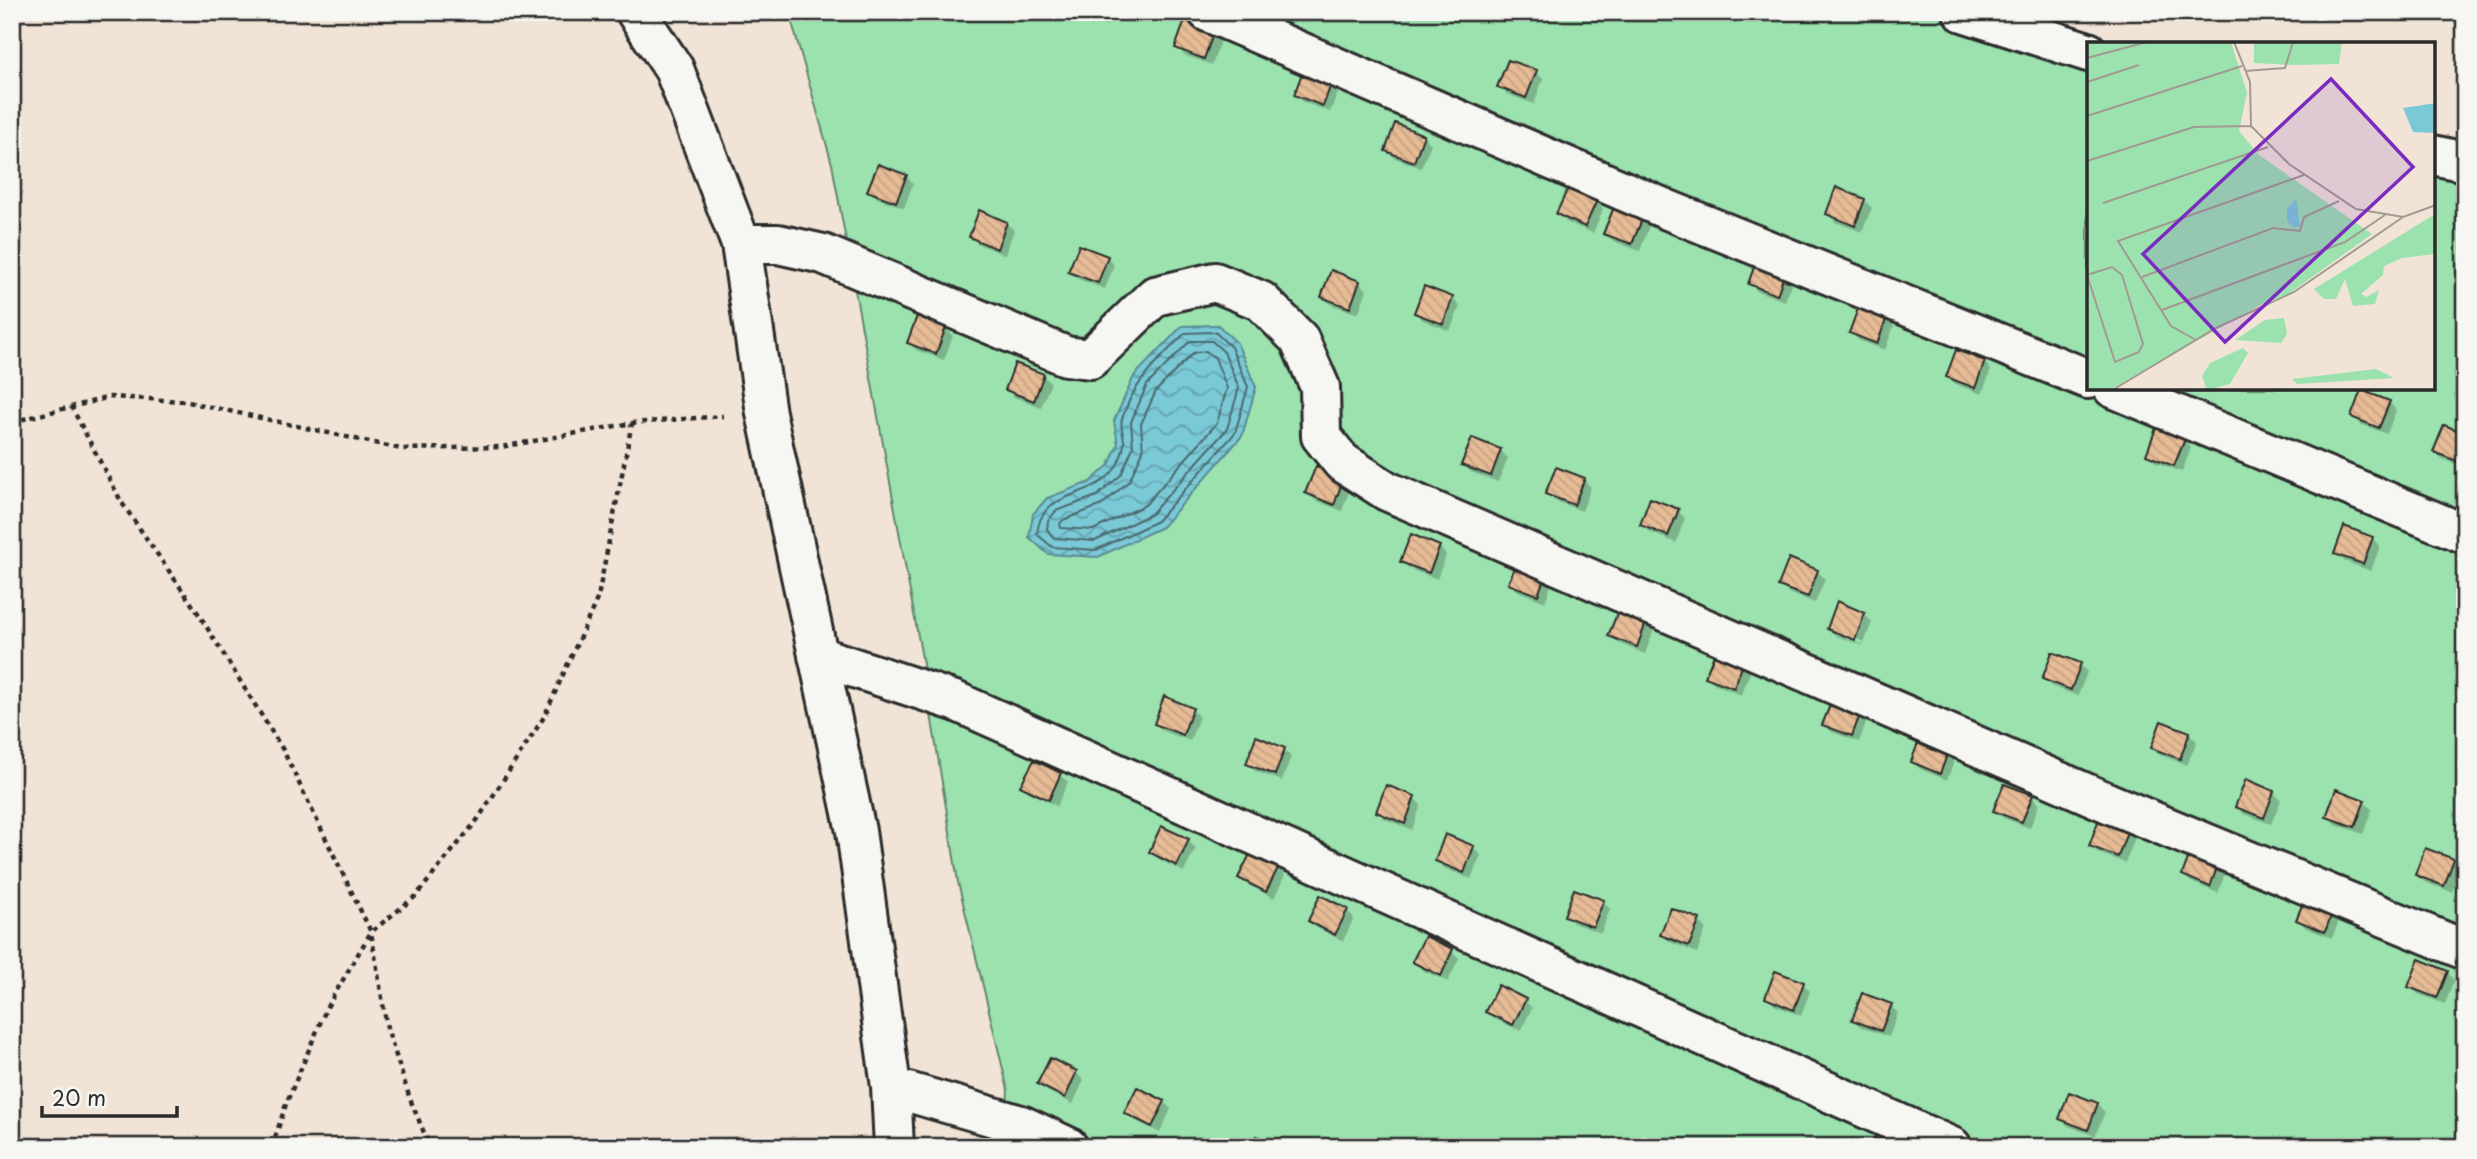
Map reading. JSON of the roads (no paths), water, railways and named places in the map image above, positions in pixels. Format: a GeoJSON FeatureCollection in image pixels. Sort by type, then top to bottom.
{"type":"FeatureCollection","features":[{"type":"Feature","properties":{"kind":"street"},"geometry":{"type":"LineString","coordinates":[[636,12],[674,69],[741,244],[766,413],[856,831],[891,1087],[894,1147]]}},
{"type":"Feature","properties":{"kind":"street"},"geometry":{"type":"LineString","coordinates":[[1208,12],[1668,210],[2087,379]]}},
{"type":"Feature","properties":{"kind":"street"},"geometry":{"type":"LineString","coordinates":[[1963,12],[2087,52]]}},
{"type":"Feature","properties":{"kind":"street"},"geometry":{"type":"LineString","coordinates":[[2435,155],[2465,162]]}},
{"type":"Feature","properties":{"kind":"street"},"geometry":{"type":"LineString","coordinates":[[741,244],[778,244],[823,254],[1066,356],[1090,359],[1155,296],[1215,282],[1250,296],[1261,301],[1298,339],[1320,387],[1321,436],[1342,462],[1387,491],[2111,804],[2465,950]]}},
{"type":"Feature","properties":{"kind":"street"},"geometry":{"type":"LineString","coordinates":[[2118,390],[2465,534]]}},
{"type":"Feature","properties":{"kind":"street"},"geometry":{"type":"LineString","coordinates":[[818,656],[955,701],[1952,1147]]}},
{"type":"Feature","properties":{"kind":"street"},"geometry":{"type":"LineString","coordinates":[[891,1087],[1021,1125],[1068,1147]]}},
{"type":"Feature","properties":{"kind":"water"},"geometry":{"type":"Polygon","coordinates":[[[1218,325],[1237,343],[1256,387],[1242,436],[1162,527],[1098,557],[1048,554],[1029,537],[1033,514],[1047,498],[1090,482],[1109,465],[1118,444],[1114,421],[1134,376],[1182,326],[1218,325]]]}}]}
